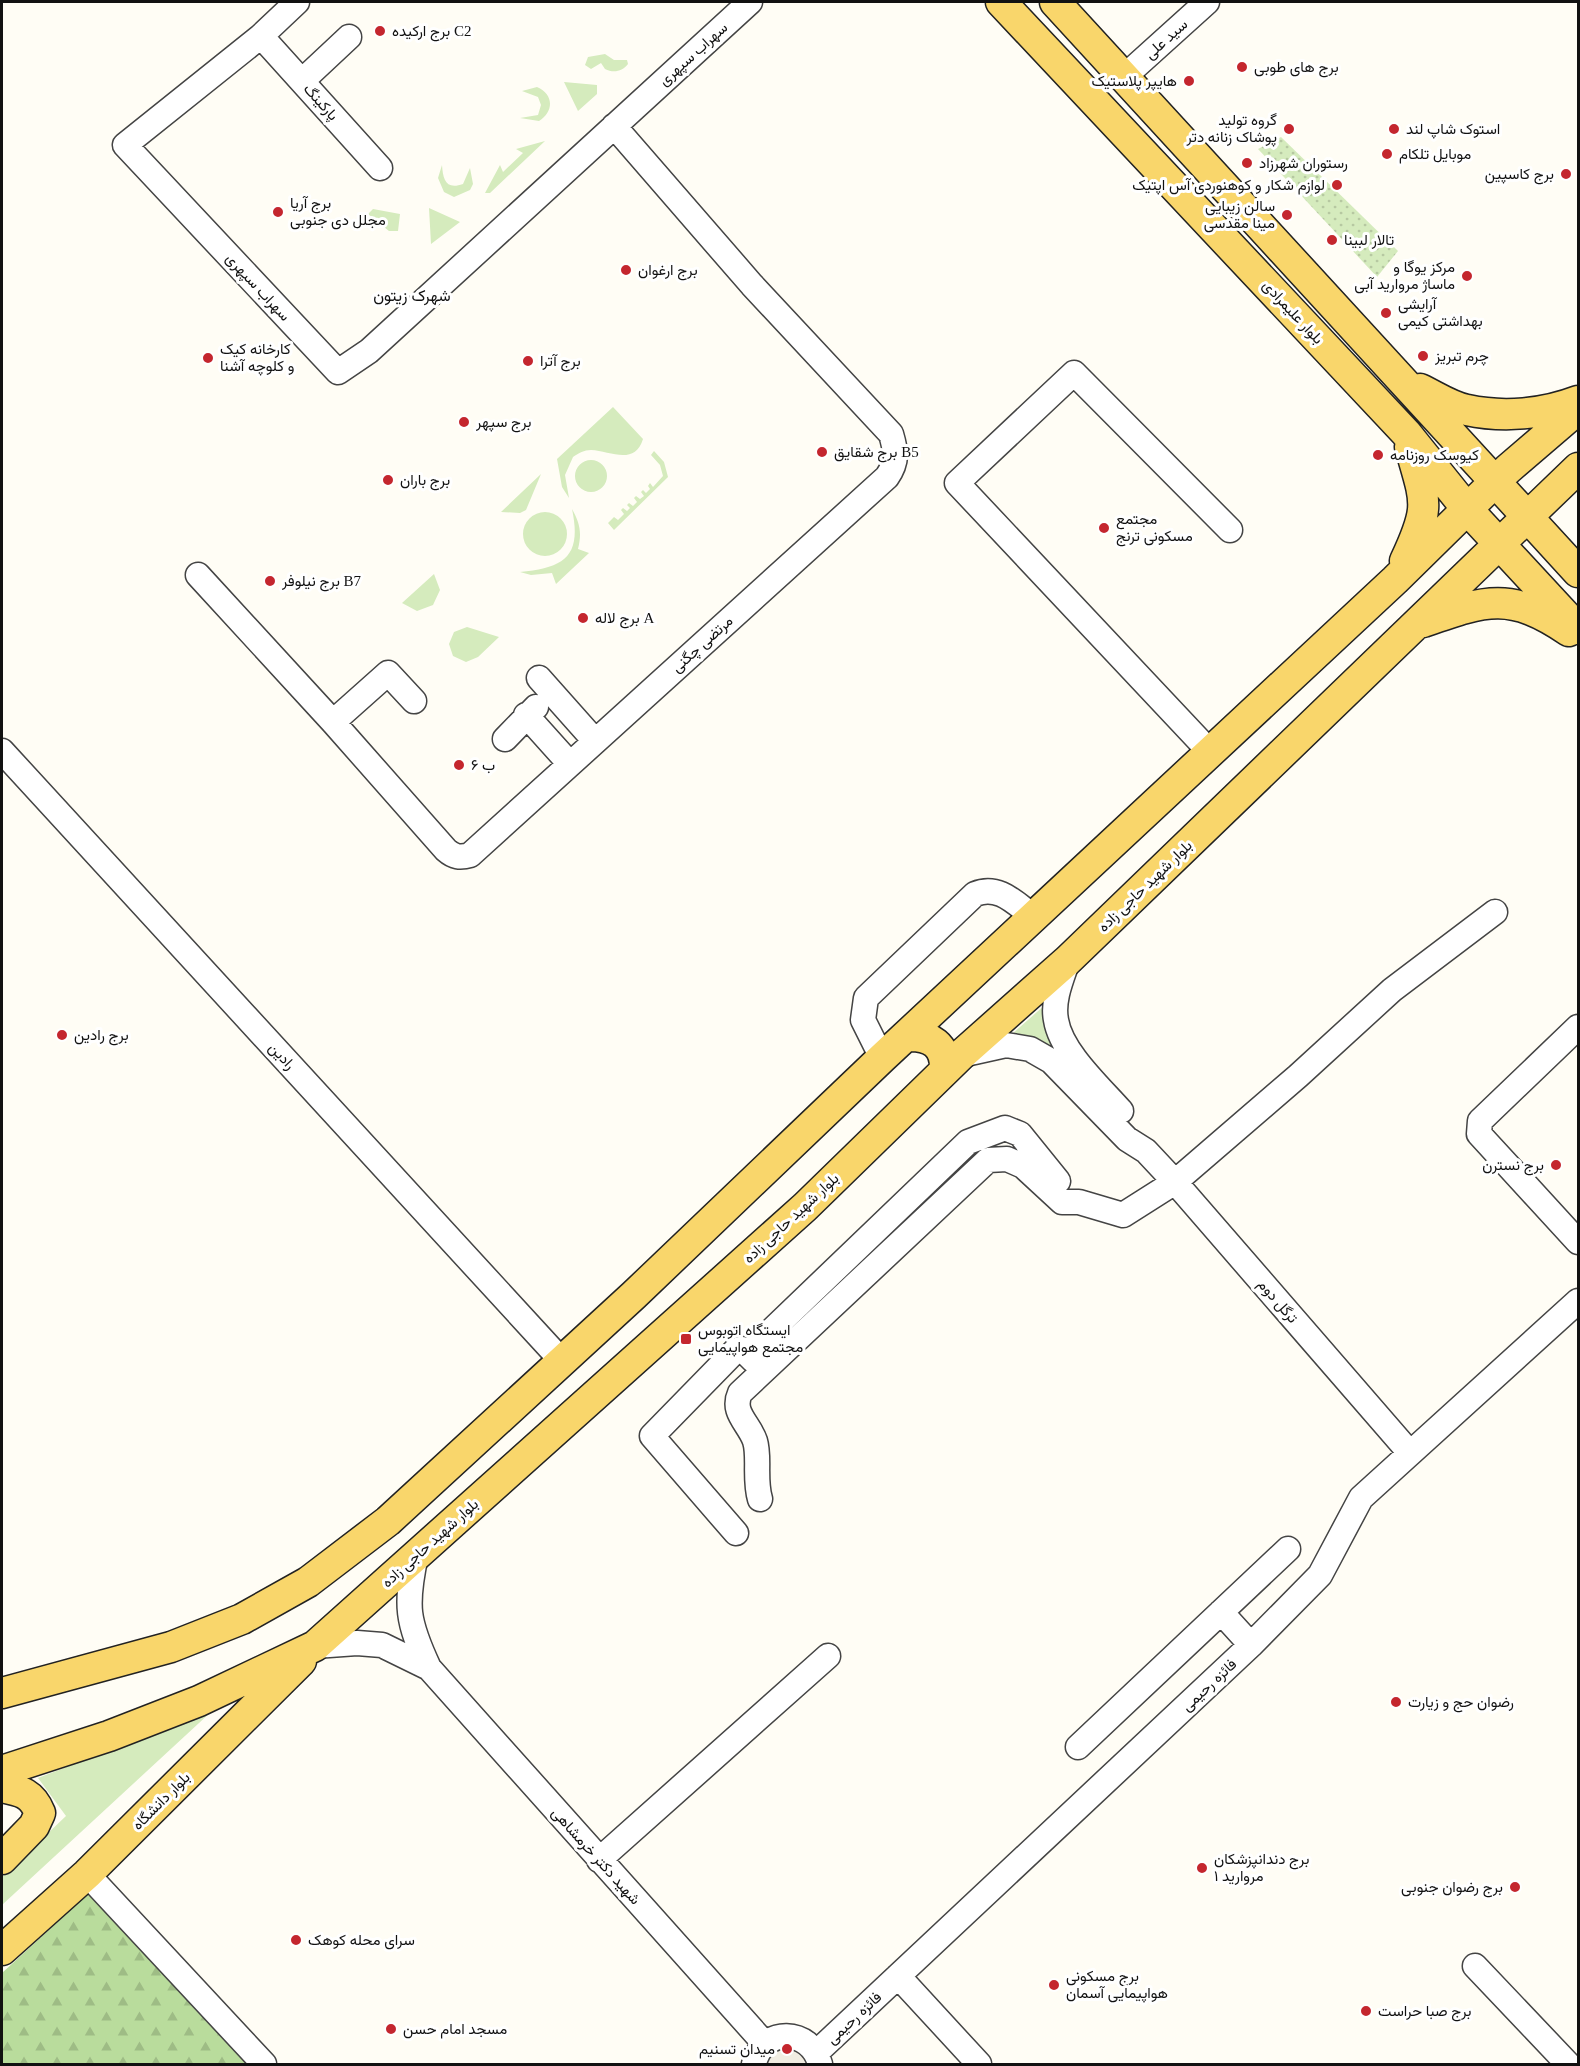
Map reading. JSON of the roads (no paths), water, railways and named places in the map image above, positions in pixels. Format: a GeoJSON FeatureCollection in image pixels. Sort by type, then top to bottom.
{"type":"FeatureCollection","features":[{"type":"Feature","properties":{"kind":"main road","name":"بلوار علیمرادی"},"geometry":{"type":"LineString","coordinates":[[1001,2],[1406,433],[1467,509],[1578,629]]}},
{"type":"Feature","properties":{"kind":"main road"},"geometry":{"type":"LineString","coordinates":[[1055,2],[1409,384],[1578,572]]}},
{"type":"Feature","properties":{"kind":"main road"},"geometry":{"type":"LineString","coordinates":[[1409,384],[1466,410],[1528,414],[1578,401]]}},
{"type":"Feature","properties":{"kind":"main road"},"geometry":{"type":"LineString","coordinates":[[2,1693],[171,1647],[242,1619],[308,1582],[388,1521],[1211,753],[1395,580],[1496,481],[1578,409]]}},
{"type":"Feature","properties":{"kind":"main road"},"geometry":{"type":"LineString","coordinates":[[1395,580],[1423,523],[1425,502],[1406,433]]}},
{"type":"Feature","properties":{"kind":"main road","name":"بلوار شهید حاجی زاده"},"geometry":{"type":"LineString","coordinates":[[2,1770],[109,1736],[199,1701],[315,1646],[805,1207],[953,1063],[1068,960],[1578,468]]}},
{"type":"Feature","properties":{"kind":"main road"},"geometry":{"type":"LineString","coordinates":[[1415,625],[1475,604],[1515,603],[1547,616],[1578,638]]}},
{"type":"Feature","properties":{"kind":"main road"},"geometry":{"type":"LineString","coordinates":[[907,1036],[917,1036],[938,1044],[945,1056],[953,1063]]}},
{"type":"Feature","properties":{"kind":"main road","name":"بلوار دانشگاه"},"geometry":{"type":"LineString","coordinates":[[2,1950],[87,1874],[315,1646]]}},
{"type":"Feature","properties":{"kind":"main road"},"geometry":{"type":"LineString","coordinates":[[2,1787],[24,1791],[34,1800],[40,1813],[34,1826],[2,1859]]}},
{"type":"Feature","properties":{"kind":"street","name":"سهراب سپهری"},"geometry":{"type":"LineString","coordinates":[[297,2],[261,36],[125,145],[338,372],[369,351],[750,2]]}},
{"type":"Feature","properties":{"kind":"street","name":"سید علی"},"geometry":{"type":"LineString","coordinates":[[1125,76],[1207,2]]}},
{"type":"Feature","properties":{"kind":"street","name":"پارکینگ"},"geometry":{"type":"LineString","coordinates":[[261,36],[380,168]]}},
{"type":"Feature","properties":{"kind":"street"},"geometry":{"type":"LineString","coordinates":[[302,81],[349,37]]}},
{"type":"Feature","properties":{"kind":"street","name":"مرتضی چگنی"},"geometry":{"type":"LineString","coordinates":[[198,575],[333,722],[446,850],[458,857],[470,855],[887,477],[894,467],[897,454],[891,434],[752,285],[614,126]]}},
{"type":"Feature","properties":{"kind":"street"},"geometry":{"type":"LineString","coordinates":[[1211,753],[957,483],[1074,374],[1230,530]]}},
{"type":"Feature","properties":{"kind":"street"},"geometry":{"type":"LineString","coordinates":[[333,722],[388,673],[414,701]]}},
{"type":"Feature","properties":{"kind":"street"},"geometry":{"type":"LineString","coordinates":[[538,678],[595,741]]}},
{"type":"Feature","properties":{"kind":"street"},"geometry":{"type":"LineString","coordinates":[[506,739],[531,711],[570,764]]}},
{"type":"Feature","properties":{"kind":"street","name":"رادین"},"geometry":{"type":"LineString","coordinates":[[2,751],[562,1361]]}},
{"type":"Feature","properties":{"kind":"street"},"geometry":{"type":"LineString","coordinates":[[882,1058],[863,1020],[862,1009],[866,998],[975,894],[985,890],[997,891],[1034,917]]}},
{"type":"Feature","properties":{"kind":"street"},"geometry":{"type":"LineString","coordinates":[[760,1499],[755,1483],[756,1444],[749,1426],[739,1414],[736,1403],[740,1393],[988,1160],[1007,1159],[1023,1166],[1062,1202],[1079,1202],[1123,1215],[1175,1182],[1298,1076],[1392,990],[1495,912]]}},
{"type":"Feature","properties":{"kind":"street","name":"ترگل دوم"},"geometry":{"type":"LineString","coordinates":[[1068,960],[1056,1001],[1056,1020],[1063,1038],[1078,1062],[1134,1125],[1146,1151]]}},
{"type":"Feature","properties":{"kind":"street"},"geometry":{"type":"LineString","coordinates":[[1578,1027],[1480,1121],[1478,1128],[1479,1134],[1578,1242]]}},
{"type":"Feature","properties":{"kind":"street","name":"ترگل دوم"},"geometry":{"type":"LineString","coordinates":[[953,1063],[1006,1045],[1029,1049],[1051,1061],[1127,1139],[1146,1151],[1175,1182],[1410,1453]]}},
{"type":"Feature","properties":{"kind":"street"},"geometry":{"type":"LineString","coordinates":[[747,1354],[968,1142],[978,1137],[1005,1128],[1020,1134],[1054,1177],[1079,1202]]}},
{"type":"Feature","properties":{"kind":"street","name":"فائزه رحیمی"},"geometry":{"type":"LineString","coordinates":[[818,2059],[898,1976],[1251,1645],[1320,1575],[1361,1498],[1578,1301]]}},
{"type":"Feature","properties":{"kind":"street"},"geometry":{"type":"LineString","coordinates":[[736,1533],[652,1436],[736,1350],[740,1348],[763,1371]]}},
{"type":"Feature","properties":{"kind":"street"},"geometry":{"type":"LineString","coordinates":[[1077,1747],[1288,1549]]}},
{"type":"Feature","properties":{"kind":"street","name":"شهید دکتر خرمشاهی"},"geometry":{"type":"LineString","coordinates":[[416,1555],[409,1589],[408,1614],[414,1636],[429,1668],[599,1860],[759,2054]]}},
{"type":"Feature","properties":{"kind":"street"},"geometry":{"type":"LineString","coordinates":[[1221,1612],[1251,1645]]}},
{"type":"Feature","properties":{"kind":"street","name":"شهید دکتر خرمشاهی"},"geometry":{"type":"LineString","coordinates":[[315,1646],[357,1643],[382,1645],[429,1668]]}},
{"type":"Feature","properties":{"kind":"street"},"geometry":{"type":"LineString","coordinates":[[599,1860],[828,1656]]}},
{"type":"Feature","properties":{"kind":"street"},"geometry":{"type":"LineString","coordinates":[[87,1874],[264,2064]]}},
{"type":"Feature","properties":{"kind":"street"},"geometry":{"type":"LineString","coordinates":[[1475,1966],[1568,2064]]}},
{"type":"Feature","properties":{"kind":"street"},"geometry":{"type":"LineString","coordinates":[[898,1976],[979,2064]]}},
{"type":"Feature","properties":{"kind":"street"},"geometry":{"type":"LineString","coordinates":[[759,2054],[773,2038],[793,2036],[802,2039],[818,2059]]}},
{"type":"Feature","properties":{"kind":"place","name":"برج ارکیده C2"},"geometry":{"type":"Point","coordinates":[380,31]}},
{"type":"Feature","properties":{"kind":"place","name":"برج های طوبی"},"geometry":{"type":"Point","coordinates":[1242,67]}},
{"type":"Feature","properties":{"kind":"place","name":"هایپر پلاستیک"},"geometry":{"type":"Point","coordinates":[1189,81]}},
{"type":"Feature","properties":{"kind":"place","name":"گروه تولید پوشاک‌ زنانه دتر"},"geometry":{"type":"Point","coordinates":[1289,129]}},
{"type":"Feature","properties":{"kind":"place","name":"استوک شاپ لند"},"geometry":{"type":"Point","coordinates":[1394,129]}},
{"type":"Feature","properties":{"kind":"place","name":"موبایل تلکام"},"geometry":{"type":"Point","coordinates":[1387,154]}},
{"type":"Feature","properties":{"kind":"place","name":"رستوران شهرزاد"},"geometry":{"type":"Point","coordinates":[1247,163]}},
{"type":"Feature","properties":{"kind":"place","name":"برج کاسپین"},"geometry":{"type":"Point","coordinates":[1566,174]}},
{"type":"Feature","properties":{"kind":"place","name":"لوازم شکار و کوهنوردی آس اپتیک"},"geometry":{"type":"Point","coordinates":[1337,185]}},
{"type":"Feature","properties":{"kind":"place","name":"برج آریا مجلل دی جنوبی"},"geometry":{"type":"Point","coordinates":[278,212]}},
{"type":"Feature","properties":{"kind":"place","name":"سالن زیبایی مینا مقدسی"},"geometry":{"type":"Point","coordinates":[1287,215]}},
{"type":"Feature","properties":{"kind":"place","name":"تالار لبینا"},"geometry":{"type":"Point","coordinates":[1332,240]}},
{"type":"Feature","properties":{"kind":"place","name":"برج ارغوان"},"geometry":{"type":"Point","coordinates":[626,270]}},
{"type":"Feature","properties":{"kind":"place","name":"مرکز یوگا و ماساژ مروارید آبی"},"geometry":{"type":"Point","coordinates":[1467,276]}},
{"type":"Feature","properties":{"kind":"place","name":"آرایشی بهداشتی کیمی"},"geometry":{"type":"Point","coordinates":[1386,313]}},
{"type":"Feature","properties":{"kind":"place","name":"چرم تبریز"},"geometry":{"type":"Point","coordinates":[1423,356]}},
{"type":"Feature","properties":{"kind":"place","name":"کارخانه کیک و کلوچه آشنا"},"geometry":{"type":"Point","coordinates":[208,358]}},
{"type":"Feature","properties":{"kind":"place","name":"برج آترا"},"geometry":{"type":"Point","coordinates":[528,361]}},
{"type":"Feature","properties":{"kind":"place","name":"برج سپهر"},"geometry":{"type":"Point","coordinates":[464,422]}},
{"type":"Feature","properties":{"kind":"place","name":"برج شقایق B5"},"geometry":{"type":"Point","coordinates":[822,452]}},
{"type":"Feature","properties":{"kind":"place","name":"کیوسک روزنامه"},"geometry":{"type":"Point","coordinates":[1378,455]}},
{"type":"Feature","properties":{"kind":"place","name":"برج باران"},"geometry":{"type":"Point","coordinates":[388,480]}},
{"type":"Feature","properties":{"kind":"place","name":"مجتمع مسکونی ترنج"},"geometry":{"type":"Point","coordinates":[1104,528]}},
{"type":"Feature","properties":{"kind":"place","name":"برج نیلوفر B7"},"geometry":{"type":"Point","coordinates":[270,581]}},
{"type":"Feature","properties":{"kind":"place","name":"برج لاله A"},"geometry":{"type":"Point","coordinates":[583,618]}},
{"type":"Feature","properties":{"kind":"place","name":"ب ۶"},"geometry":{"type":"Point","coordinates":[459,765]}},
{"type":"Feature","properties":{"kind":"place","name":"برج رادین"},"geometry":{"type":"Point","coordinates":[62,1035]}},
{"type":"Feature","properties":{"kind":"place","name":"برج نسترن"},"geometry":{"type":"Point","coordinates":[1556,1165]}},
{"type":"Feature","properties":{"kind":"place","name":"ایستگاه اتوبوس مجتمع هواپیمایی"},"geometry":{"type":"Point","coordinates":[686,1339]}},
{"type":"Feature","properties":{"kind":"place","name":"رضوان حج و زیارت"},"geometry":{"type":"Point","coordinates":[1396,1702]}},
{"type":"Feature","properties":{"kind":"place","name":"برج دندانپزشکان مروارید ۱"},"geometry":{"type":"Point","coordinates":[1202,1868]}},
{"type":"Feature","properties":{"kind":"place","name":"برج رضوان جنوبی"},"geometry":{"type":"Point","coordinates":[1515,1887]}},
{"type":"Feature","properties":{"kind":"place","name":"سرای محله کوهک"},"geometry":{"type":"Point","coordinates":[296,1940]}},
{"type":"Feature","properties":{"kind":"place","name":"برج مسکونی هواپیمایی آسمان"},"geometry":{"type":"Point","coordinates":[1054,1985]}},
{"type":"Feature","properties":{"kind":"place","name":"برج صبا حراست"},"geometry":{"type":"Point","coordinates":[1366,2011]}},
{"type":"Feature","properties":{"kind":"place","name":"مسجد امام حسن"},"geometry":{"type":"Point","coordinates":[391,2029]}},
{"type":"Feature","properties":{"kind":"place","name":"میدان تسنیم"},"geometry":{"type":"Point","coordinates":[787,2049]}},
{"type":"Feature","properties":{"kind":"district","name":"شهرک زیتون"},"geometry":{"type":"Point","coordinates":[412,295]}}]}
